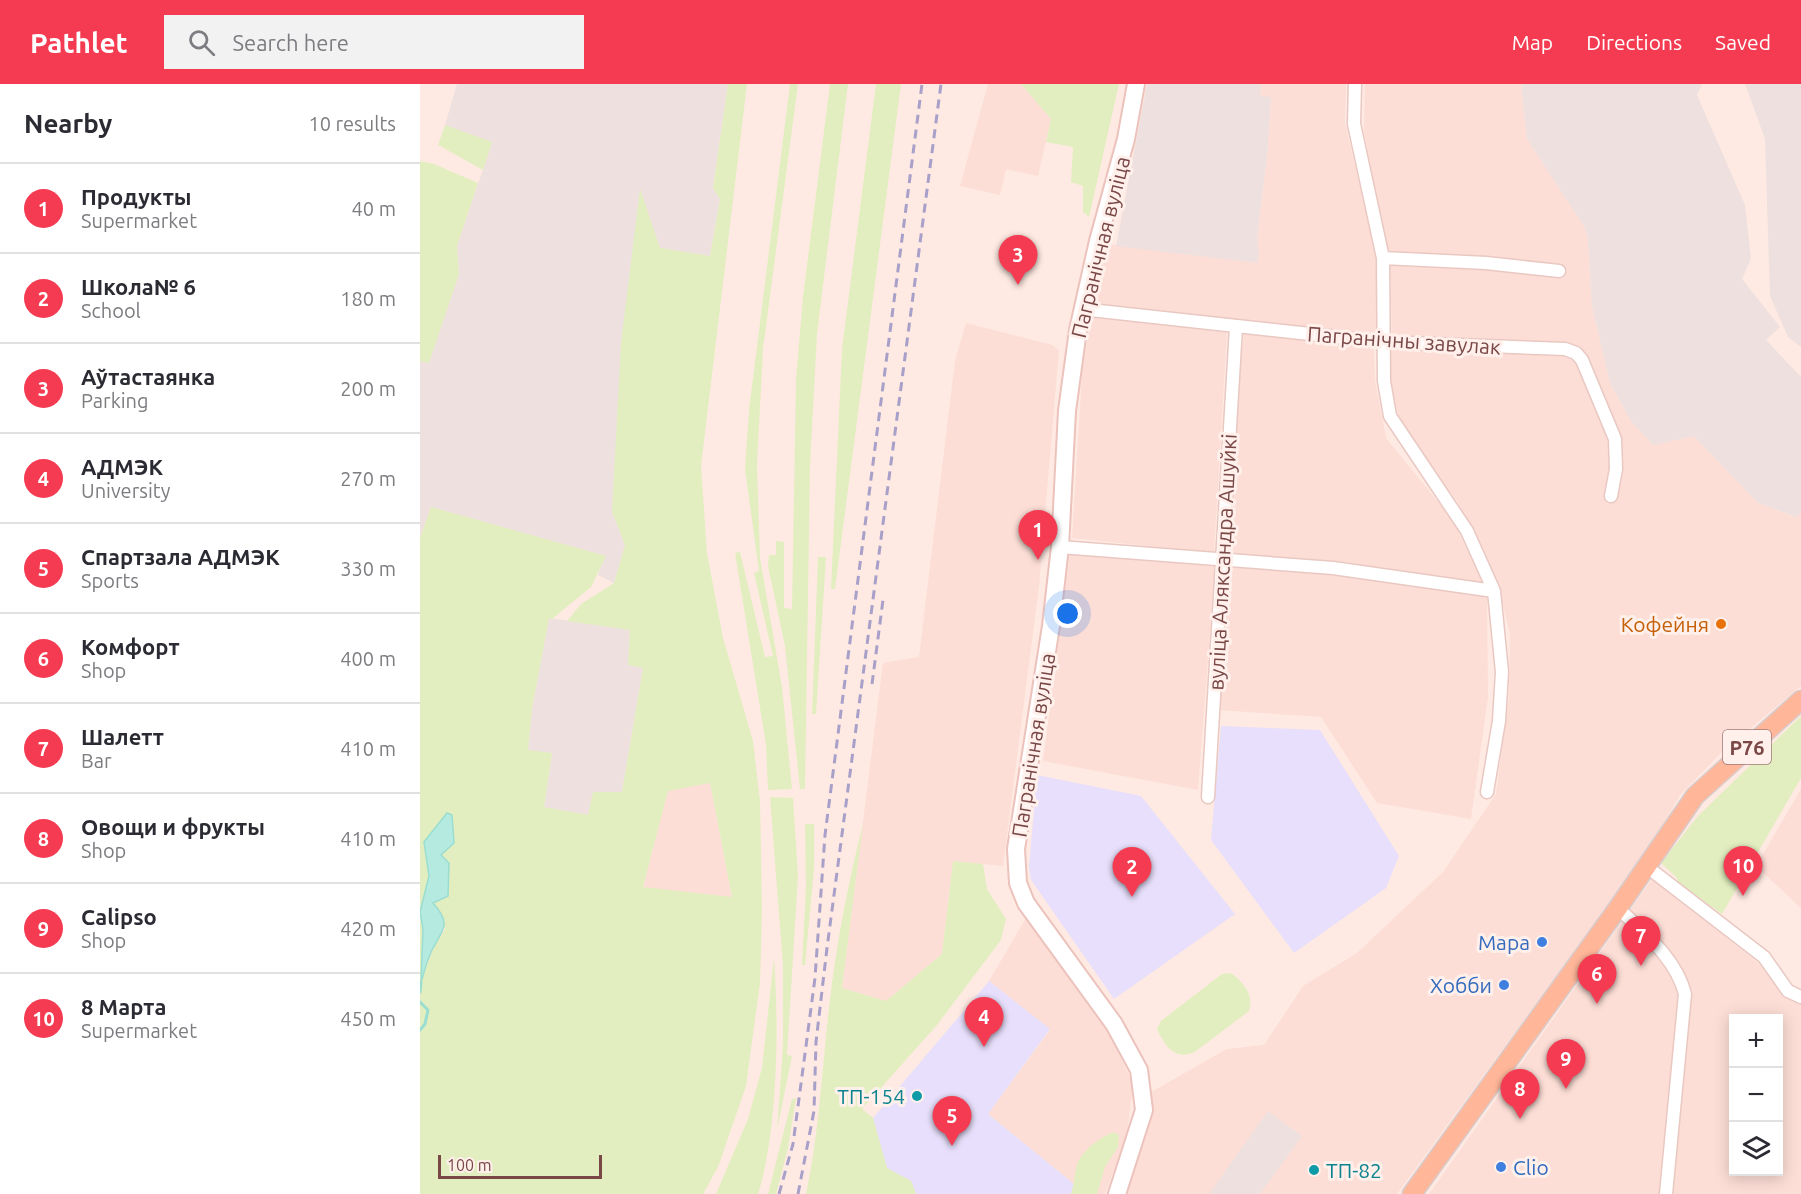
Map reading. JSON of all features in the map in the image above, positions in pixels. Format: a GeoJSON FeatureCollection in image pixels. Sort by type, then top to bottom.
{"type":"FeatureCollection","features":[{"type":"Feature","properties":{"kind":"main road","name":"Пагранічная вуліца"},"geometry":{"type":"LineString","coordinates":[[1117,1194],[1144,1110],[1139,1070],[1114,1024],[1026,903],[1016,871],[1016,849],[1052,626],[1060,547],[1067,411],[1081,309],[1126,139],[1136,84]]}},
{"type":"Feature","properties":{"kind":"main road","name":"Р76"},"geometry":{"type":"LineString","coordinates":[[1412,1194],[1618,908],[1695,796],[1801,700]]}},
{"type":"Feature","properties":{"kind":"street"},"geometry":{"type":"LineString","coordinates":[[1356,84],[1354,124],[1383,258],[1384,381],[1390,416],[1467,531],[1494,591],[1502,672],[1499,721],[1487,792]]}},
{"type":"Feature","properties":{"kind":"street"},"geometry":{"type":"LineString","coordinates":[[1383,258],[1486,263],[1559,272]]}},
{"type":"Feature","properties":{"kind":"street","name":"Пагранічны завулак"},"geometry":{"type":"LineString","coordinates":[[1081,309],[1383,342],[1565,349],[1576,353],[1582,360],[1615,439],[1616,469],[1611,496]]}},
{"type":"Feature","properties":{"kind":"street","name":"вуліца Аляксандра Ашуйкі"},"geometry":{"type":"LineString","coordinates":[[1208,797],[1236,327]]}},
{"type":"Feature","properties":{"kind":"street"},"geometry":{"type":"LineString","coordinates":[[1060,547],[1333,568],[1494,591]]}},
{"type":"Feature","properties":{"kind":"street"},"geometry":{"type":"LineString","coordinates":[[1647,866],[1764,957],[1788,991],[1801,997]]}},
{"type":"Feature","properties":{"kind":"street"},"geometry":{"type":"LineString","coordinates":[[1618,908],[1669,960],[1681,976],[1685,994],[1666,1194]]}},
{"type":"Feature","properties":{"kind":"shaded area"},"geometry":{"type":"Polygon","coordinates":[[[457,84],[728,84],[713,187],[720,198],[710,256],[660,248],[640,191],[612,512],[625,545],[614,583],[598,575],[605,556],[431,507],[420,538],[420,361],[429,362],[459,274],[457,246],[492,143],[445,125],[457,84]]]}},
{"type":"Feature","properties":{"kind":"shaded area"},"geometry":{"type":"Polygon","coordinates":[[[988,84],[1021,84],[1051,119],[1038,176],[1006,169],[1000,195],[960,186],[988,84]]]}},
{"type":"Feature","properties":{"kind":"shaded area"},"geometry":{"type":"Polygon","coordinates":[[[1147,84],[1261,84],[1260,96],[1271,97],[1267,157],[1257,239],[1258,263],[1116,246],[1147,84]]]}},
{"type":"Feature","properties":{"kind":"shaded area"},"geometry":{"type":"Polygon","coordinates":[[[1261,84],[1346,84],[1345,123],[1377,259],[1377,334],[1094,305],[1108,244],[1258,263],[1257,239],[1267,157],[1271,98],[1260,96],[1261,84]]]}},
{"type":"Feature","properties":{"kind":"shaded area"},"geometry":{"type":"Polygon","coordinates":[[[1365,84],[1521,84],[1527,139],[1584,226],[1588,240],[1592,306],[1610,383],[1631,421],[1653,445],[1694,436],[1758,503],[1795,517],[1801,513],[1801,686],[1721,753],[1680,795],[1650,848],[1397,1194],[1126,1194],[1151,1092],[1227,1049],[1264,1045],[1303,986],[1357,953],[1443,872],[1496,794],[1509,696],[1510,634],[1497,580],[1457,501],[1405,433],[1390,391],[1390,345],[1562,354],[1578,363],[1606,435],[1611,463],[1607,499],[1615,503],[1622,479],[1620,438],[1581,350],[1392,336],[1390,265],[1477,267],[1563,275],[1564,269],[1387,253],[1364,131],[1365,84]]]}},
{"type":"Feature","properties":{"kind":"shaded area"},"geometry":{"type":"Polygon","coordinates":[[[1521,84],[1702,84],[1697,95],[1745,205],[1751,259],[1742,279],[1780,327],[1766,340],[1801,377],[1801,513],[1796,517],[1758,503],[1694,436],[1653,445],[1631,421],[1610,383],[1592,306],[1588,240],[1584,226],[1527,139],[1521,84]]]}},
{"type":"Feature","properties":{"kind":"shaded area"},"geometry":{"type":"Polygon","coordinates":[[[1745,84],[1801,84],[1801,347],[1788,337],[1770,296],[1765,139],[1745,84]]]}},
{"type":"Feature","properties":{"kind":"shaded area"},"geometry":{"type":"Polygon","coordinates":[[[1091,315],[1227,331],[1214,553],[1072,538],[1082,375],[1091,315]]]}},
{"type":"Feature","properties":{"kind":"shaded area"},"geometry":{"type":"Polygon","coordinates":[[[966,323],[1052,345],[1059,350],[1039,586],[1003,866],[953,861],[942,954],[886,1001],[842,988],[883,663],[919,657],[955,361],[966,323]]]}},
{"type":"Feature","properties":{"kind":"shaded area"},"geometry":{"type":"Polygon","coordinates":[[[1244,332],[1374,344],[1375,380],[1386,438],[1452,519],[1483,581],[1481,587],[1346,562],[1226,555],[1231,456],[1244,332]]]}},
{"type":"Feature","properties":{"kind":"shaded area"},"geometry":{"type":"Polygon","coordinates":[[[1070,554],[1215,565],[1198,790],[1043,761],[1070,554]]]}},
{"type":"Feature","properties":{"kind":"shaded area"},"geometry":{"type":"Polygon","coordinates":[[[1227,567],[1369,575],[1487,596],[1488,697],[1471,819],[1377,803],[1321,717],[1219,710],[1227,567]]]}},
{"type":"Feature","properties":{"kind":"shaded area"},"geometry":{"type":"Polygon","coordinates":[[[549,618],[630,630],[628,665],[643,668],[622,792],[588,815],[544,807],[552,754],[528,750],[532,709],[549,618]]]}},
{"type":"Feature","properties":{"kind":"shaded area"},"geometry":{"type":"Polygon","coordinates":[[[1221,726],[1320,730],[1399,856],[1386,888],[1294,953],[1211,840],[1221,726]]]}},
{"type":"Feature","properties":{"kind":"shaded area"},"geometry":{"type":"Polygon","coordinates":[[[1037,775],[1141,796],[1235,914],[1114,999],[1031,880],[1029,867],[1037,775]]]}},
{"type":"Feature","properties":{"kind":"shaded area"},"geometry":{"type":"Polygon","coordinates":[[[710,783],[732,898],[643,888],[668,790],[710,783]]]}},
{"type":"Feature","properties":{"kind":"shaded area"},"geometry":{"type":"Polygon","coordinates":[[[1801,789],[1801,908],[1756,866],[1801,789]]]}},
{"type":"Feature","properties":{"kind":"shaded area"},"geometry":{"type":"Polygon","coordinates":[[[1652,879],[1801,997],[1801,1194],[1429,1194],[1652,879]]]}},
{"type":"Feature","properties":{"kind":"shaded area"},"geometry":{"type":"Polygon","coordinates":[[[1026,918],[1107,1028],[1133,1084],[1127,1134],[1105,1194],[1071,1194],[1074,1184],[988,1114],[1050,1030],[989,981],[1026,918]]]}},
{"type":"Feature","properties":{"kind":"shaded area"},"geometry":{"type":"Polygon","coordinates":[[[989,981],[1050,1029],[988,1114],[1074,1184],[1071,1194],[916,1194],[911,1181],[887,1168],[873,1118],[989,981]]]}},
{"type":"Feature","properties":{"kind":"shaded area"},"geometry":{"type":"Polygon","coordinates":[[[1268,1111],[1302,1136],[1260,1194],[1209,1194],[1268,1111]]]}},
{"type":"Feature","properties":{"kind":"green space"},"geometry":{"type":"Polygon","coordinates":[[[728,84],[747,84],[701,466],[707,553],[723,638],[753,741],[760,801],[762,910],[760,983],[746,1086],[718,1167],[703,1194],[420,1194],[420,916],[423,929],[422,979],[432,951],[445,929],[433,903],[448,896],[424,842],[429,876],[420,912],[420,538],[431,507],[606,556],[591,587],[552,619],[549,618],[532,709],[528,750],[552,753],[544,807],[588,815],[593,792],[622,792],[643,668],[628,665],[630,630],[567,621],[581,604],[614,583],[625,545],[612,512],[621,343],[640,189],[660,248],[710,256],[720,199],[713,188],[728,84]],[[710,783],[668,791],[643,887],[732,897],[710,783]]]}},
{"type":"Feature","properties":{"kind":"green space"},"geometry":{"type":"Polygon","coordinates":[[[790,84],[798,84],[763,349],[757,464],[760,558],[782,687],[792,789],[768,790],[766,745],[735,553],[740,552],[765,657],[773,656],[754,573],[759,571],[745,469],[749,410],[790,84]]]}},
{"type":"Feature","properties":{"kind":"green space"},"geometry":{"type":"Polygon","coordinates":[[[830,84],[848,84],[817,334],[810,466],[805,789],[800,789],[785,646],[768,566],[769,555],[776,555],[776,541],[784,542],[784,608],[792,609],[796,379],[803,297],[830,84]]]}},
{"type":"Feature","properties":{"kind":"green space"},"geometry":{"type":"Polygon","coordinates":[[[876,84],[901,84],[835,589],[831,589],[842,349],[876,84]]]}},
{"type":"Feature","properties":{"kind":"green space"},"geometry":{"type":"Polygon","coordinates":[[[1021,84],[1119,84],[1089,217],[1083,212],[1083,186],[1071,182],[1073,147],[1046,142],[1051,119],[1021,84]]]}},
{"type":"Feature","properties":{"kind":"green space"},"geometry":{"type":"Polygon","coordinates":[[[445,125],[492,142],[483,170],[438,145],[445,125]]]}},
{"type":"Feature","properties":{"kind":"green space"},"geometry":{"type":"Polygon","coordinates":[[[420,161],[434,164],[478,183],[457,246],[459,274],[429,363],[420,361],[420,161]]]}},
{"type":"Feature","properties":{"kind":"green space"},"geometry":{"type":"Polygon","coordinates":[[[818,557],[826,557],[816,714],[812,714],[818,557]]]}},
{"type":"Feature","properties":{"kind":"green space"},"geometry":{"type":"Polygon","coordinates":[[[1801,716],[1801,778],[1722,914],[1676,882],[1677,878],[1661,863],[1698,816],[1801,716]]]}},
{"type":"Feature","properties":{"kind":"green space"},"geometry":{"type":"Polygon","coordinates":[[[770,797],[793,798],[798,876],[787,1055],[792,1056],[777,1130],[783,1046],[783,966],[770,797]]]}},
{"type":"Feature","properties":{"kind":"green space"},"geometry":{"type":"Polygon","coordinates":[[[863,823],[842,988],[886,1001],[942,954],[953,861],[983,864],[987,889],[1006,919],[1001,940],[937,1025],[862,1109],[873,1118],[887,1168],[911,1181],[916,1194],[806,1194],[817,1125],[835,961],[847,892],[863,823]]]}},
{"type":"Feature","properties":{"kind":"green space"},"geometry":{"type":"Polygon","coordinates":[[[805,824],[814,824],[814,869],[805,965],[802,965],[806,886],[805,824]]]}},
{"type":"Feature","properties":{"kind":"green space"},"geometry":{"type":"Polygon","coordinates":[[[774,958],[775,1077],[770,1140],[765,1168],[758,1194],[716,1194],[748,1119],[762,1068],[774,958]]]}},
{"type":"Feature","properties":{"kind":"green space"},"geometry":{"type":"Polygon","coordinates":[[[1231,973],[1247,989],[1250,999],[1249,1011],[1196,1051],[1183,1055],[1172,1051],[1157,1029],[1161,1021],[1222,974],[1231,973]]]}},
{"type":"Feature","properties":{"kind":"green space"},"geometry":{"type":"Polygon","coordinates":[[[796,1098],[788,1148],[776,1194],[768,1194],[792,1099],[796,1098]]]}},
{"type":"Feature","properties":{"kind":"green space"},"geometry":{"type":"Polygon","coordinates":[[[1113,1132],[1119,1135],[1118,1147],[1105,1167],[1097,1194],[1071,1194],[1081,1157],[1095,1142],[1113,1132]]]}},
{"type":"Feature","properties":{"kind":"water"},"geometry":{"type":"Polygon","coordinates":[[[447,813],[452,815],[454,843],[441,855],[449,863],[448,896],[433,903],[442,916],[444,926],[432,950],[421,983],[423,929],[420,912],[429,876],[424,842],[447,813]]]}},
{"type":"Feature","properties":{"kind":"waterway"},"geometry":{"type":"LineString","coordinates":[[420,992],[421,983]]}},
{"type":"Feature","properties":{"kind":"waterway"},"geometry":{"type":"LineString","coordinates":[[420,1002],[428,1010],[425,1024],[420,1030]]}},
{"type":"Feature","properties":{"kind":"railway"},"geometry":{"type":"LineString","coordinates":[[779,1194],[793,1144],[815,978],[825,835],[922,84]]}},
{"type":"Feature","properties":{"kind":"railway"},"geometry":{"type":"LineString","coordinates":[[798,1194],[814,1111],[816,1042],[827,948],[941,84]]}},
{"type":"Feature","properties":{"kind":"railway"},"geometry":{"type":"LineString","coordinates":[[872,684],[883,600]]}},
{"type":"Feature","properties":{"kind":"place","name":"Аўтастаянка"},"geometry":{"type":"Point","coordinates":[1018,285]}},
{"type":"Feature","properties":{"kind":"place","name":"Продукты"},"geometry":{"type":"Point","coordinates":[1038,560]}},
{"type":"Feature","properties":{"kind":"place","name":"Кофейня"},"geometry":{"type":"Point","coordinates":[1721,624]}},
{"type":"Feature","properties":{"kind":"place","name":"8 Марта"},"geometry":{"type":"Point","coordinates":[1743,896]}},
{"type":"Feature","properties":{"kind":"place","name":"Школа№ 6"},"geometry":{"type":"Point","coordinates":[1132,897]}},
{"type":"Feature","properties":{"kind":"place","name":"Мара"},"geometry":{"type":"Point","coordinates":[1542,942]}},
{"type":"Feature","properties":{"kind":"place","name":"Шалетт"},"geometry":{"type":"Point","coordinates":[1641,966]}},
{"type":"Feature","properties":{"kind":"place","name":"Хобби"},"geometry":{"type":"Point","coordinates":[1504,985]}},
{"type":"Feature","properties":{"kind":"place","name":"Комфорт"},"geometry":{"type":"Point","coordinates":[1597,1004]}},
{"type":"Feature","properties":{"kind":"place","name":"АДМЭК"},"geometry":{"type":"Point","coordinates":[984,1047]}},
{"type":"Feature","properties":{"kind":"place","name":"Calipso"},"geometry":{"type":"Point","coordinates":[1566,1089]}},
{"type":"Feature","properties":{"kind":"place","name":"ТП-154"},"geometry":{"type":"Point","coordinates":[917,1096]}},
{"type":"Feature","properties":{"kind":"place","name":"Овощи и фрукты"},"geometry":{"type":"Point","coordinates":[1520,1119]}},
{"type":"Feature","properties":{"kind":"place","name":"Спартзала АДМЭК"},"geometry":{"type":"Point","coordinates":[952,1146]}},
{"type":"Feature","properties":{"kind":"place","name":"Clio"},"geometry":{"type":"Point","coordinates":[1501,1167]}},
{"type":"Feature","properties":{"kind":"place","name":"ТП-82"},"geometry":{"type":"Point","coordinates":[1314,1170]}}]}
